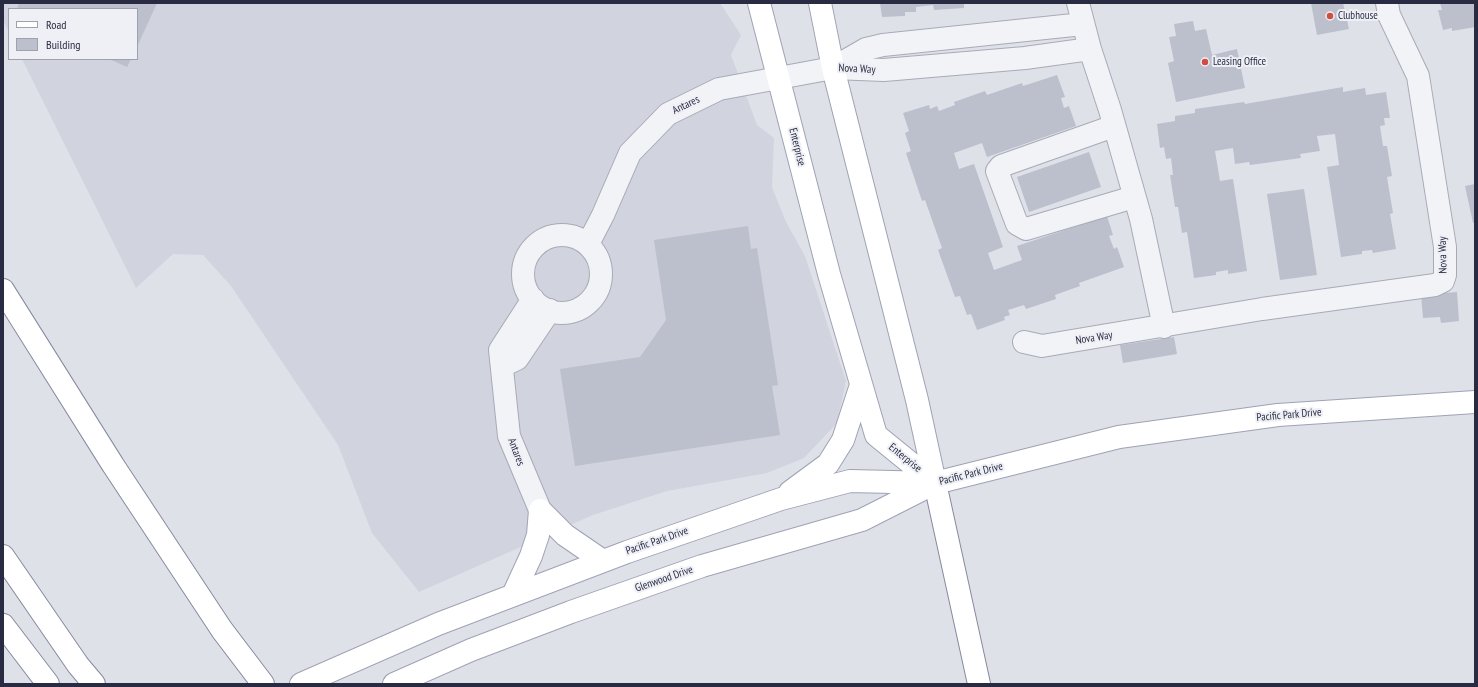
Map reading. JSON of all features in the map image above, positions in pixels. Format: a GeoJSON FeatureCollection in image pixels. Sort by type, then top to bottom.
{"type":"FeatureCollection","features":[{"type":"Feature","properties":{"kind":"main road","name":"Enterprise"},"geometry":{"type":"LineString","coordinates":[[759,3],[829,274],[876,435],[936,483]]}},
{"type":"Feature","properties":{"kind":"main road","name":"Enterprise"},"geometry":{"type":"LineString","coordinates":[[820,3],[833,68],[915,393],[936,483]]}},
{"type":"Feature","properties":{"kind":"main road"},"geometry":{"type":"LineString","coordinates":[[3,290],[113,465],[222,630],[263,684]]}},
{"type":"Feature","properties":{"kind":"main road"},"geometry":{"type":"LineString","coordinates":[[781,499],[828,464],[843,440],[861,385]]}},
{"type":"Feature","properties":{"kind":"main road","name":"Pacific Park Drive"},"geometry":{"type":"LineString","coordinates":[[301,684],[438,624],[603,561],[781,499],[850,481],[936,483],[1119,438],[1278,415],[1475,402]]}},
{"type":"Feature","properties":{"kind":"main road","name":"Glenwood Drive"},"geometry":{"type":"LineString","coordinates":[[394,684],[471,650],[571,612],[702,566],[862,520],[936,483]]}},
{"type":"Feature","properties":{"kind":"main road"},"geometry":{"type":"LineString","coordinates":[[936,483],[979,684]]}},
{"type":"Feature","properties":{"kind":"main road"},"geometry":{"type":"LineString","coordinates":[[540,510],[565,535],[603,561]]}},
{"type":"Feature","properties":{"kind":"main road"},"geometry":{"type":"LineString","coordinates":[[513,595],[531,556],[538,535],[540,510]]}},
{"type":"Feature","properties":{"kind":"main road"},"geometry":{"type":"LineString","coordinates":[[3,556],[78,665],[94,684]]}},
{"type":"Feature","properties":{"kind":"main road"},"geometry":{"type":"LineString","coordinates":[[3,626],[48,684]]}},
{"type":"Feature","properties":{"kind":"street"},"geometry":{"type":"LineString","coordinates":[[1078,3],[1090,49],[1134,197],[1164,327]]}},
{"type":"Feature","properties":{"kind":"street","name":"Nova Way"},"geometry":{"type":"LineString","coordinates":[[1024,342],[1042,346],[1164,327],[1269,308],[1434,285],[1443,281],[1445,275],[1444,247],[1418,76],[1389,15],[1387,3]]}},
{"type":"Feature","properties":{"kind":"street","name":"Nova Way"},"geometry":{"type":"LineString","coordinates":[[833,68],[866,49],[883,45],[1083,24]]}},
{"type":"Feature","properties":{"kind":"street","name":"Nova Way"},"geometry":{"type":"LineString","coordinates":[[833,68],[884,70],[1025,58],[1090,49]]}},
{"type":"Feature","properties":{"kind":"street","name":"Antares"},"geometry":{"type":"LineString","coordinates":[[588,244],[603,215],[630,152],[668,114],[719,89],[779,76],[833,68]]}},
{"type":"Feature","properties":{"kind":"street"},"geometry":{"type":"LineString","coordinates":[[1114,126],[1001,166],[997,171],[1017,224],[1026,229],[1134,197]]}},
{"type":"Feature","properties":{"kind":"street"},"geometry":{"type":"LineString","coordinates":[[558,235],[579,238],[588,244],[595,252],[600,267],[600,283],[596,294],[589,302],[579,309],[568,312],[557,313],[541,305],[524,284],[523,273],[525,261],[530,251],[547,237],[558,235]]}},
{"type":"Feature","properties":{"kind":"street","name":"Antares"},"geometry":{"type":"LineString","coordinates":[[540,510],[509,436],[502,366],[517,359],[541,305]]}},
{"type":"Feature","properties":{"kind":"shaded area"},"geometry":{"type":"Polygon","coordinates":[[[3,3],[720,3],[741,35],[731,55],[757,125],[774,138],[772,187],[786,222],[805,256],[846,381],[837,423],[804,458],[767,473],[667,491],[593,515],[419,592],[372,533],[338,445],[231,286],[203,255],[173,254],[136,288],[22,60],[138,60],[138,8],[8,8],[8,30],[3,20],[3,3]]]}},
{"type":"Feature","properties":{"kind":"building"},"geometry":{"type":"Polygon","coordinates":[[[19,3],[157,3],[138,45],[138,8],[17,8],[19,3]]]}},
{"type":"Feature","properties":{"kind":"building"},"geometry":{"type":"Polygon","coordinates":[[[880,3],[964,3],[964,8],[934,10],[933,5],[916,7],[916,12],[905,12],[905,16],[882,17],[880,3]]]}},
{"type":"Feature","properties":{"kind":"building","name":"Clubhouse"},"geometry":{"type":"Polygon","coordinates":[[[1311,3],[1343,3],[1349,29],[1317,35],[1311,3]]]}},
{"type":"Feature","properties":{"kind":"building"},"geometry":{"type":"Polygon","coordinates":[[[1440,3],[1475,3],[1475,27],[1452,31],[1452,28],[1443,30],[1438,10],[1442,10],[1440,3]]]}},
{"type":"Feature","properties":{"kind":"building","name":"Leasing Office"},"geometry":{"type":"Polygon","coordinates":[[[1193,21],[1195,31],[1206,29],[1212,55],[1237,49],[1245,88],[1176,102],[1168,63],[1174,61],[1169,37],[1176,36],[1174,24],[1193,21]]]}},
{"type":"Feature","properties":{"kind":"building"},"geometry":{"type":"Polygon","coordinates":[[[111,60],[130,60],[127,67],[111,60]]]}},
{"type":"Feature","properties":{"kind":"building"},"geometry":{"type":"Polygon","coordinates":[[[1057,75],[1065,97],[1061,98],[1064,108],[1069,106],[1076,126],[987,157],[982,143],[954,153],[959,169],[974,164],[1003,247],[988,253],[994,270],[1022,260],[1017,246],[1107,216],[1113,235],[1109,236],[1114,249],[1117,247],[1124,267],[1079,283],[1080,286],[1055,295],[1056,299],[1026,309],[1024,305],[1008,310],[1010,315],[1004,317],[1005,320],[977,330],[971,314],[967,315],[960,296],[955,297],[938,250],[942,248],[925,200],[922,201],[906,153],[911,151],[905,133],[909,131],[903,113],[929,105],[930,109],[937,106],[939,111],[955,105],[954,102],[985,91],[987,95],[1022,83],[1023,86],[1057,75]]]}},
{"type":"Feature","properties":{"kind":"building"},"geometry":{"type":"Polygon","coordinates":[[[1343,87],[1343,92],[1365,88],[1366,95],[1386,92],[1390,118],[1384,118],[1385,125],[1380,126],[1383,146],[1387,146],[1392,176],[1387,177],[1393,213],[1390,214],[1396,249],[1373,253],[1372,250],[1362,251],[1362,254],[1341,257],[1327,167],[1339,165],[1335,134],[1317,136],[1320,151],[1300,154],[1301,158],[1250,165],[1249,162],[1235,164],[1233,148],[1215,151],[1220,181],[1233,179],[1247,271],[1228,274],[1228,270],[1216,272],[1216,275],[1194,278],[1187,232],[1182,233],[1178,207],[1175,207],[1170,175],[1173,175],[1171,158],[1166,159],[1164,147],[1160,148],[1157,124],[1175,121],[1175,116],[1195,113],[1195,109],[1244,102],[1245,104],[1343,87]]]}},
{"type":"Feature","properties":{"kind":"building"},"geometry":{"type":"Polygon","coordinates":[[[1089,152],[1101,187],[1029,212],[1017,177],[1089,152]]]}},
{"type":"Feature","properties":{"kind":"building"},"geometry":{"type":"Polygon","coordinates":[[[1475,184],[1475,222],[1473,223],[1465,186],[1475,184]]]}},
{"type":"Feature","properties":{"kind":"building"},"geometry":{"type":"Polygon","coordinates":[[[1304,189],[1317,275],[1280,280],[1267,194],[1304,189]]]}},
{"type":"Feature","properties":{"kind":"building"},"geometry":{"type":"Polygon","coordinates":[[[748,226],[751,249],[757,248],[778,385],[772,386],[780,435],[575,466],[560,369],[640,357],[666,320],[654,240],[748,226]]]}},
{"type":"Feature","properties":{"kind":"building"},"geometry":{"type":"Polygon","coordinates":[[[1457,292],[1459,321],[1441,323],[1440,317],[1423,318],[1421,295],[1457,292]]]}},
{"type":"Feature","properties":{"kind":"building"},"geometry":{"type":"Polygon","coordinates":[[[1174,337],[1177,354],[1123,363],[1120,345],[1174,337]]]}},
{"type":"Feature","properties":{"kind":"place","name":"Clubhouse"},"geometry":{"type":"Point","coordinates":[1330,16]}},
{"type":"Feature","properties":{"kind":"place","name":"Leasing Office"},"geometry":{"type":"Point","coordinates":[1205,62]}}]}
